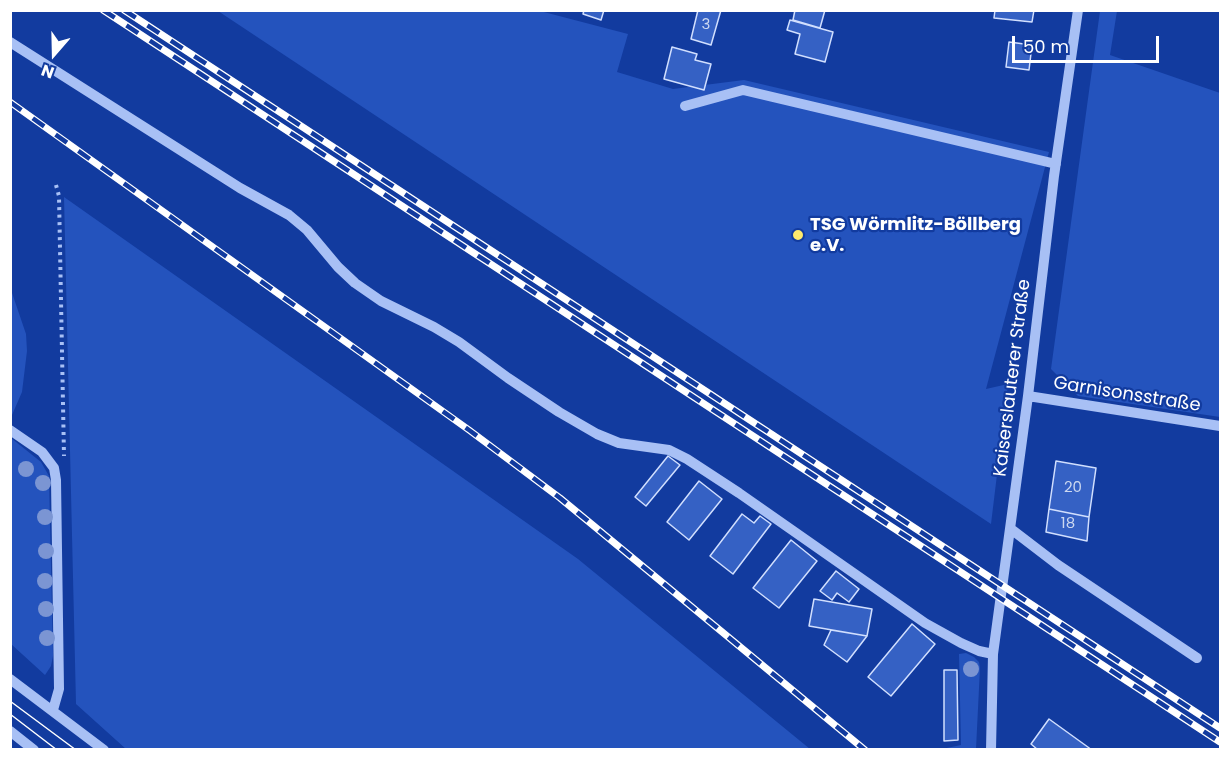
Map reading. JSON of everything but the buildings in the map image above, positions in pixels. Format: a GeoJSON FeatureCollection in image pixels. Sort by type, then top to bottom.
{"type":"FeatureCollection","features":[{"type":"Feature","properties":{"kind":"street","name":"Kaiserslauterer Straße"},"geometry":{"type":"LineString","coordinates":[[991,750],[993,651],[1011,533],[1056,164],[1078,10]]}},
{"type":"Feature","properties":{"kind":"street"},"geometry":{"type":"LineString","coordinates":[[10,42],[240,188],[289,215],[307,230],[338,267],[355,283],[381,301],[442,332],[559,412],[597,434],[619,443],[669,450],[687,459],[917,618],[979,651],[993,651]]}},
{"type":"Feature","properties":{"kind":"street"},"geometry":{"type":"LineString","coordinates":[[685,106],[743,90],[1056,164]]}},
{"type":"Feature","properties":{"kind":"street","name":"Garnisonsstraße"},"geometry":{"type":"LineString","coordinates":[[1028,396],[1221,426]]}},
{"type":"Feature","properties":{"kind":"street"},"geometry":{"type":"LineString","coordinates":[[10,430],[42,452],[54,468],[56,480],[59,689],[53,710]]}},
{"type":"Feature","properties":{"kind":"street"},"geometry":{"type":"LineString","coordinates":[[1011,533],[1197,657]]}},
{"type":"Feature","properties":{"kind":"street"},"geometry":{"type":"LineString","coordinates":[[10,678],[104,750]]}},
{"type":"Feature","properties":{"kind":"street"},"geometry":{"type":"LineString","coordinates":[[10,731],[34,750]]}},
{"type":"Feature","properties":{"kind":"path"},"geometry":{"type":"LineString","coordinates":[[56,185],[59,196],[64,459]]}},
{"type":"Feature","properties":{"kind":"shaded area","name":"TSG Wörmlitz-Böllberg e.V."},"geometry":{"type":"Polygon","coordinates":[[[218,11],[540,11],[628,34],[617,72],[673,89],[744,80],[1049,152],[986,389],[1008,384],[991,524],[218,11]]]}},
{"type":"Feature","properties":{"kind":"shaded area"},"geometry":{"type":"Polygon","coordinates":[[[1100,11],[1117,11],[1110,55],[1220,93],[1220,417],[1078,396],[1051,369],[1100,11]]]}},
{"type":"Feature","properties":{"kind":"shaded area"},"geometry":{"type":"Polygon","coordinates":[[[64,197],[578,559],[810,749],[126,749],[76,704],[64,197]]]}},
{"type":"Feature","properties":{"kind":"shaded area"},"geometry":{"type":"Polygon","coordinates":[[[10,287],[26,334],[27,351],[22,392],[12,415],[10,413],[10,287]]]}},
{"type":"Feature","properties":{"kind":"shaded area"},"geometry":{"type":"Polygon","coordinates":[[[11,438],[41,462],[49,476],[53,656],[51,666],[45,675],[11,644],[11,438]]]}},
{"type":"Feature","properties":{"kind":"shaded area"},"geometry":{"type":"Polygon","coordinates":[[[966,653],[979,662],[980,668],[976,749],[942,749],[961,745],[959,654],[966,653]]]}},
{"type":"Feature","properties":{"kind":"tram line"},"geometry":{"type":"LineString","coordinates":[[10,701],[76,750]]}},
{"type":"Feature","properties":{"kind":"tram line"},"geometry":{"type":"LineString","coordinates":[[10,714],[57,750]]}},
{"type":"Feature","properties":{"kind":"railway"},"geometry":{"type":"LineString","coordinates":[[103,10],[1220,742]]}},
{"type":"Feature","properties":{"kind":"railway"},"geometry":{"type":"LineString","coordinates":[[124,10],[1220,728]]}},
{"type":"Feature","properties":{"kind":"railway"},"geometry":{"type":"LineString","coordinates":[[10,102],[469,430],[560,498],[865,750]]}},
{"type":"Feature","properties":{"kind":"place","name":"TSG Wörmlitz-Böllberg e.V."},"geometry":{"type":"Point","coordinates":[798,235]}}]}
